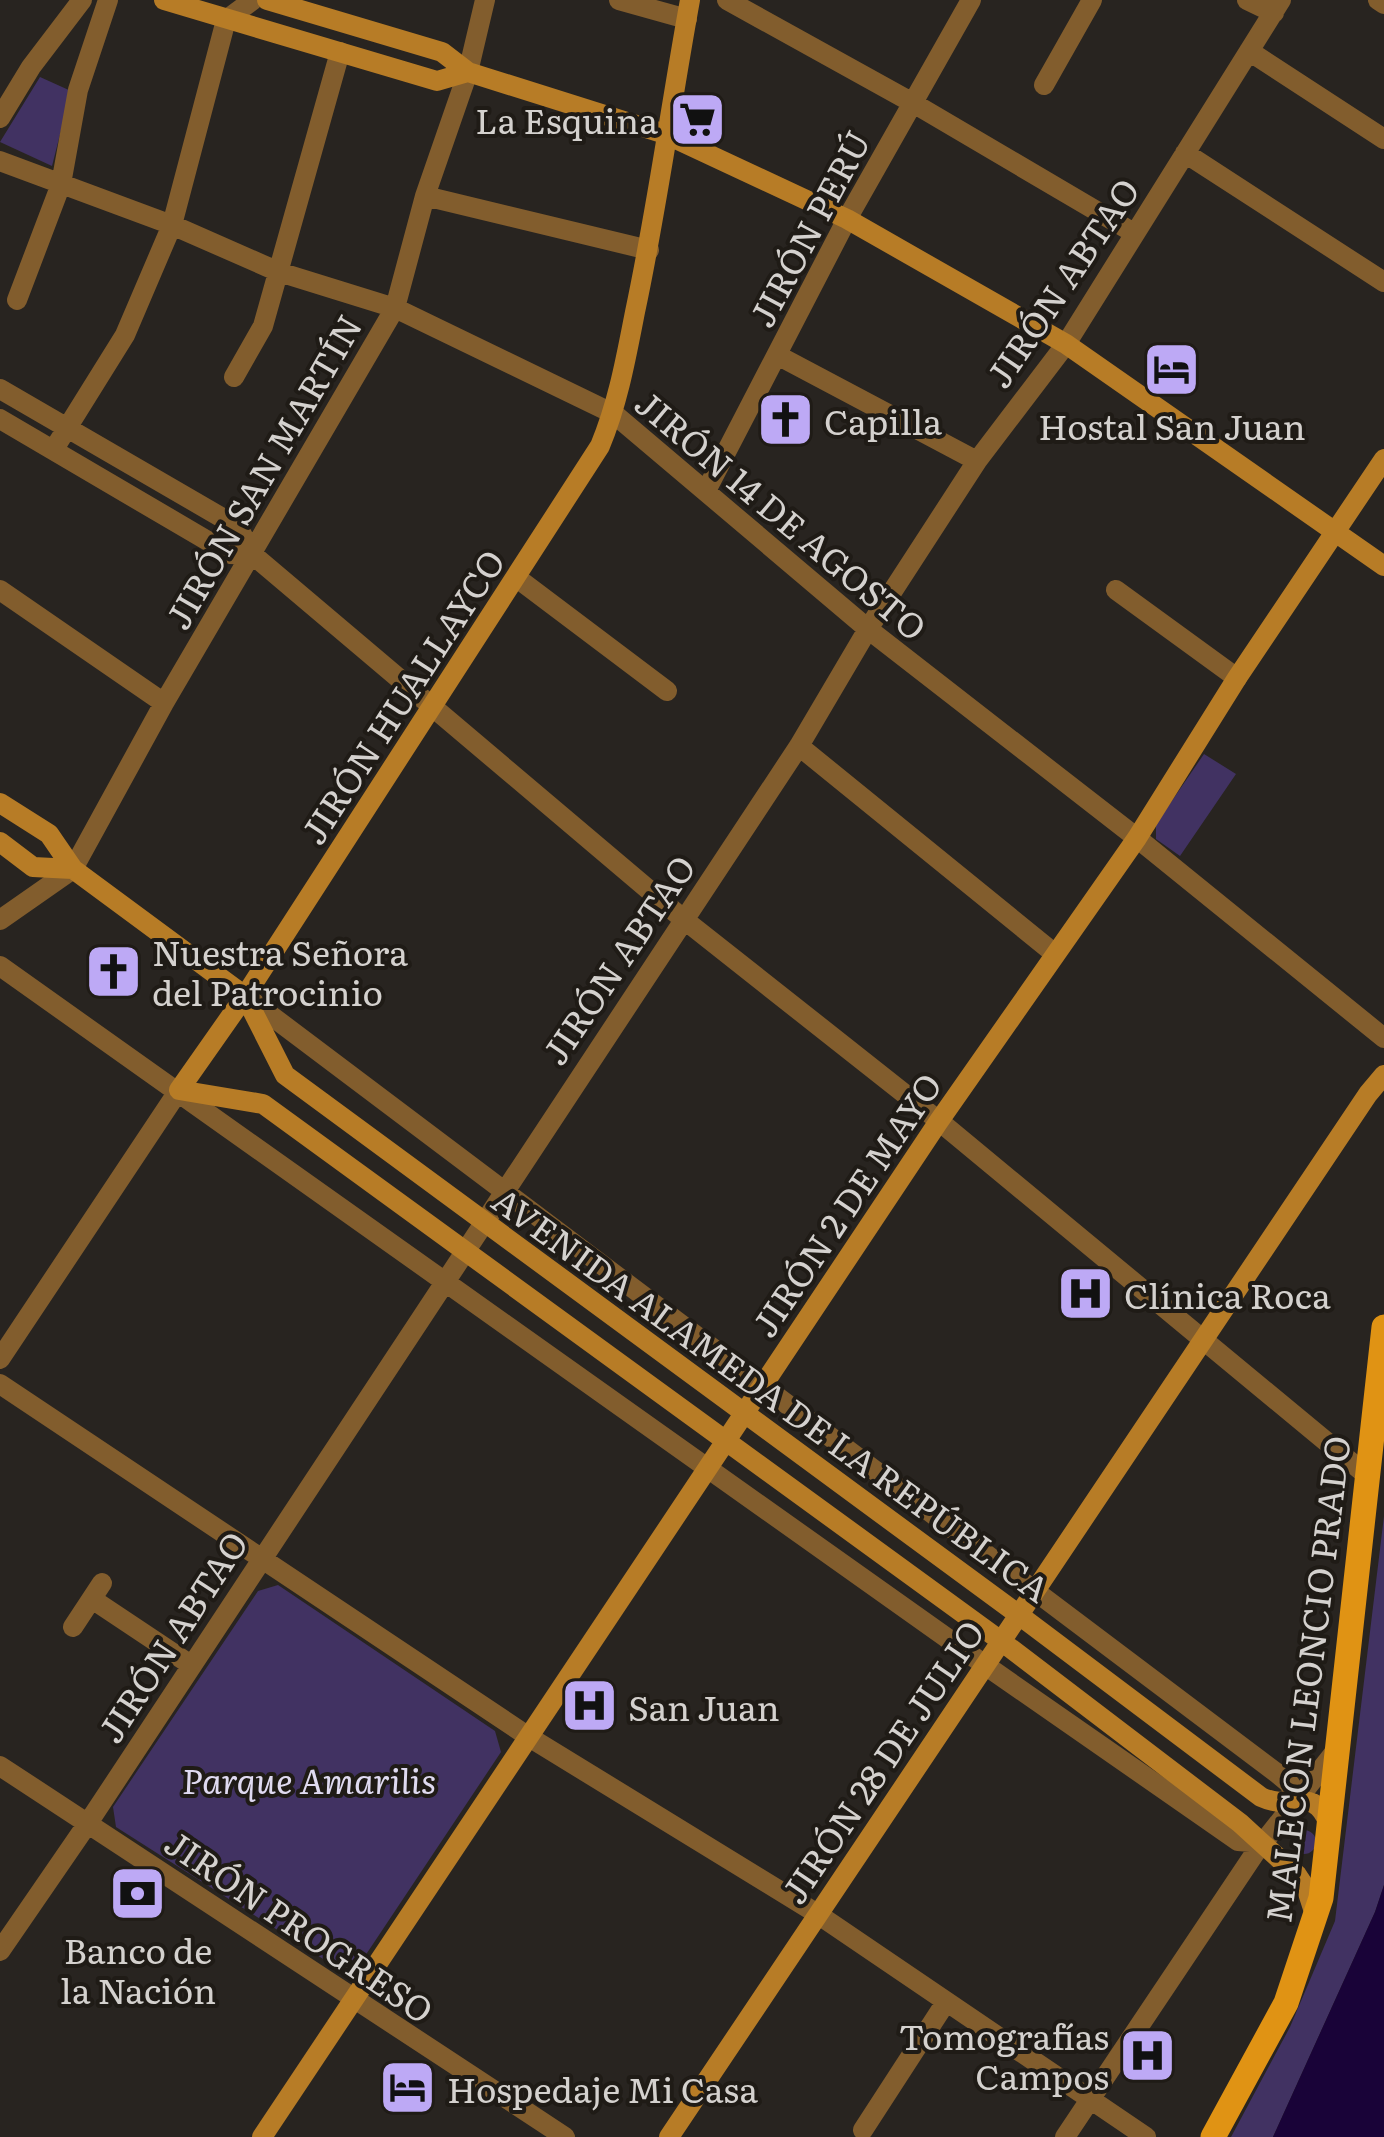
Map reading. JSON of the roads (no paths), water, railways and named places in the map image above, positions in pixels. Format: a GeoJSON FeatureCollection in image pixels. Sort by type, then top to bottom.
{"type":"FeatureCollection","features":[{"type":"Feature","properties":{"kind":"main road","name":"MALECON LEONCIO PRADO"},"geometry":{"type":"LineString","coordinates":[[1214,2137],[1286,2003],[1316,1918],[1384,1327]]}},
{"type":"Feature","properties":{"kind":"street"},"geometry":{"type":"LineString","coordinates":[[0,118],[31,67],[82,0]]}},
{"type":"Feature","properties":{"kind":"street"},"geometry":{"type":"LineString","coordinates":[[17,300],[61,184],[78,90],[108,0]]}},
{"type":"Feature","properties":{"kind":"street"},"geometry":{"type":"LineString","coordinates":[[164,0],[437,81],[468,72]]}},
{"type":"Feature","properties":{"kind":"street"},"geometry":{"type":"LineString","coordinates":[[54,449],[124,335],[172,225],[226,20],[253,0]]}},
{"type":"Feature","properties":{"kind":"street"},"geometry":{"type":"LineString","coordinates":[[266,0],[442,52],[468,72],[665,134],[847,219],[1066,344],[1384,566]]}},
{"type":"Feature","properties":{"kind":"street","name":"JIRÓN SAN MARTÍN"},"geometry":{"type":"LineString","coordinates":[[0,920],[74,870],[164,703],[395,308],[425,196],[468,72],[484,0]]}},
{"type":"Feature","properties":{"kind":"street"},"geometry":{"type":"LineString","coordinates":[[619,0],[688,10]]}},
{"type":"Feature","properties":{"kind":"street"},"geometry":{"type":"LineString","coordinates":[[727,0],[1134,233]]}},
{"type":"Feature","properties":{"kind":"street","name":"JIRÓN PERÚ"},"geometry":{"type":"LineString","coordinates":[[707,490],[847,219],[971,0]]}},
{"type":"Feature","properties":{"kind":"street"},"geometry":{"type":"LineString","coordinates":[[1044,85],[1092,0]]}},
{"type":"Feature","properties":{"kind":"street"},"geometry":{"type":"LineString","coordinates":[[1246,0],[1278,7]]}},
{"type":"Feature","properties":{"kind":"street","name":"JIRÓN ABTAO"},"geometry":{"type":"LineString","coordinates":[[0,1951],[798,746],[976,460],[1066,344],[1278,7]]}},
{"type":"Feature","properties":{"kind":"street","name":"JIRÓN HUALLAYCO"},"geometry":{"type":"LineString","coordinates":[[0,1358],[245,996],[600,446],[614,414],[649,250],[688,10]]}},
{"type":"Feature","properties":{"kind":"street"},"geometry":{"type":"LineString","coordinates":[[1250,51],[1384,139]]}},
{"type":"Feature","properties":{"kind":"street"},"geometry":{"type":"LineString","coordinates":[[234,376],[263,326],[340,52]]}},
{"type":"Feature","properties":{"kind":"street"},"geometry":{"type":"LineString","coordinates":[[1184,153],[1384,282]]}},
{"type":"Feature","properties":{"kind":"street","name":"JIRÓN 14 DE AGOSTO"},"geometry":{"type":"LineString","coordinates":[[0,162],[172,225],[279,272],[395,308],[614,414],[868,629],[1137,838],[1384,1038]]}},
{"type":"Feature","properties":{"kind":"street"},"geometry":{"type":"LineString","coordinates":[[425,196],[649,250]]}},
{"type":"Feature","properties":{"kind":"street"},"geometry":{"type":"LineString","coordinates":[[776,355],[976,460]]}},
{"type":"Feature","properties":{"kind":"street"},"geometry":{"type":"LineString","coordinates":[[0,389],[238,527],[253,555],[682,918],[939,1122],[1369,1477]]}},
{"type":"Feature","properties":{"kind":"street"},"geometry":{"type":"LineString","coordinates":[[0,419],[230,554],[253,555]]}},
{"type":"Feature","properties":{"kind":"street","name":"JIRÓN 2 DE MAYO"},"geometry":{"type":"LineString","coordinates":[[262,2137],[939,1122],[1137,838],[1237,678],[1384,459]]}},
{"type":"Feature","properties":{"kind":"street"},"geometry":{"type":"LineString","coordinates":[[517,578],[668,691]]}},
{"type":"Feature","properties":{"kind":"street"},"geometry":{"type":"LineString","coordinates":[[0,590],[164,703]]}},
{"type":"Feature","properties":{"kind":"street"},"geometry":{"type":"LineString","coordinates":[[1116,590],[1237,678]]}},
{"type":"Feature","properties":{"kind":"street"},"geometry":{"type":"LineString","coordinates":[[798,746],[1055,954]]}},
{"type":"Feature","properties":{"kind":"street"},"geometry":{"type":"LineString","coordinates":[[0,802],[49,834],[74,870]]}},
{"type":"Feature","properties":{"kind":"street"},"geometry":{"type":"LineString","coordinates":[[0,842],[33,867],[74,870]]}},
{"type":"Feature","properties":{"kind":"street","name":"AVENIDA ALAMEDA DE LA REPÚBLICA"},"geometry":{"type":"LineString","coordinates":[[74,870],[1278,1774],[1290,1784],[1295,1802]]}},
{"type":"Feature","properties":{"kind":"street","name":"AVENIDA ALAMEDA DE LA REPÚBLICA"},"geometry":{"type":"LineString","coordinates":[[0,966],[984,1665],[1238,1840],[1262,1843]]}},
{"type":"Feature","properties":{"kind":"street","name":"AVENIDA ALAMEDA DE LA REPÚBLICA"},"geometry":{"type":"LineString","coordinates":[[245,996],[285,1075],[1261,1797],[1279,1804],[1312,1802],[1322,1808],[1329,1824]]}},
{"type":"Feature","properties":{"kind":"street","name":"JIRÓN 28 DE JULIO"},"geometry":{"type":"LineString","coordinates":[[669,2137],[816,1913],[1368,1094],[1384,1076]]}},
{"type":"Feature","properties":{"kind":"street","name":"AVENIDA ALAMEDA DE LA REPÚBLICA"},"geometry":{"type":"LineString","coordinates":[[179,1090],[263,1104],[1001,1641],[1262,1843],[1308,1890],[1316,1918]]}},
{"type":"Feature","properties":{"kind":"street"},"geometry":{"type":"LineString","coordinates":[[0,1384],[529,1737],[816,1913],[1146,2137]]}},
{"type":"Feature","properties":{"kind":"street"},"geometry":{"type":"LineString","coordinates":[[74,1627],[97,1591],[191,1665]]}},
{"type":"Feature","properties":{"kind":"street"},"geometry":{"type":"LineString","coordinates":[[1066,2137],[1262,1843],[1338,1748]]}},
{"type":"Feature","properties":{"kind":"street","name":"JIRÓN PROGRESO"},"geometry":{"type":"LineString","coordinates":[[0,1766],[565,2137]]}},
{"type":"Feature","properties":{"kind":"street"},"geometry":{"type":"LineString","coordinates":[[862,2130],[946,2002]]}},
{"type":"Feature","properties":{"kind":"place","name":"La Esquina"},"geometry":{"type":"Point","coordinates":[697,119]}},
{"type":"Feature","properties":{"kind":"place","name":"Hostal San Juan"},"geometry":{"type":"Point","coordinates":[1172,369]}},
{"type":"Feature","properties":{"kind":"place","name":"Capilla"},"geometry":{"type":"Point","coordinates":[785,420]}},
{"type":"Feature","properties":{"kind":"place","name":"Nuestra Señora del Patrocinio"},"geometry":{"type":"Point","coordinates":[113,971]}},
{"type":"Feature","properties":{"kind":"place","name":"Clínica Roca"},"geometry":{"type":"Point","coordinates":[1085,1294]}},
{"type":"Feature","properties":{"kind":"place","name":"San Juan"},"geometry":{"type":"Point","coordinates":[589,1706]}},
{"type":"Feature","properties":{"kind":"place","name":"Banco de la Nación"},"geometry":{"type":"Point","coordinates":[138,1893]}},
{"type":"Feature","properties":{"kind":"place","name":"Tomografías Campos"},"geometry":{"type":"Point","coordinates":[1148,2055]}},
{"type":"Feature","properties":{"kind":"place","name":"Hospedaje Mi Casa"},"geometry":{"type":"Point","coordinates":[408,2088]}},
{"type":"Feature","properties":{"kind":"park label","name":"Parque Amarilis"},"geometry":{"type":"Point","coordinates":[309,1779]}}]}
